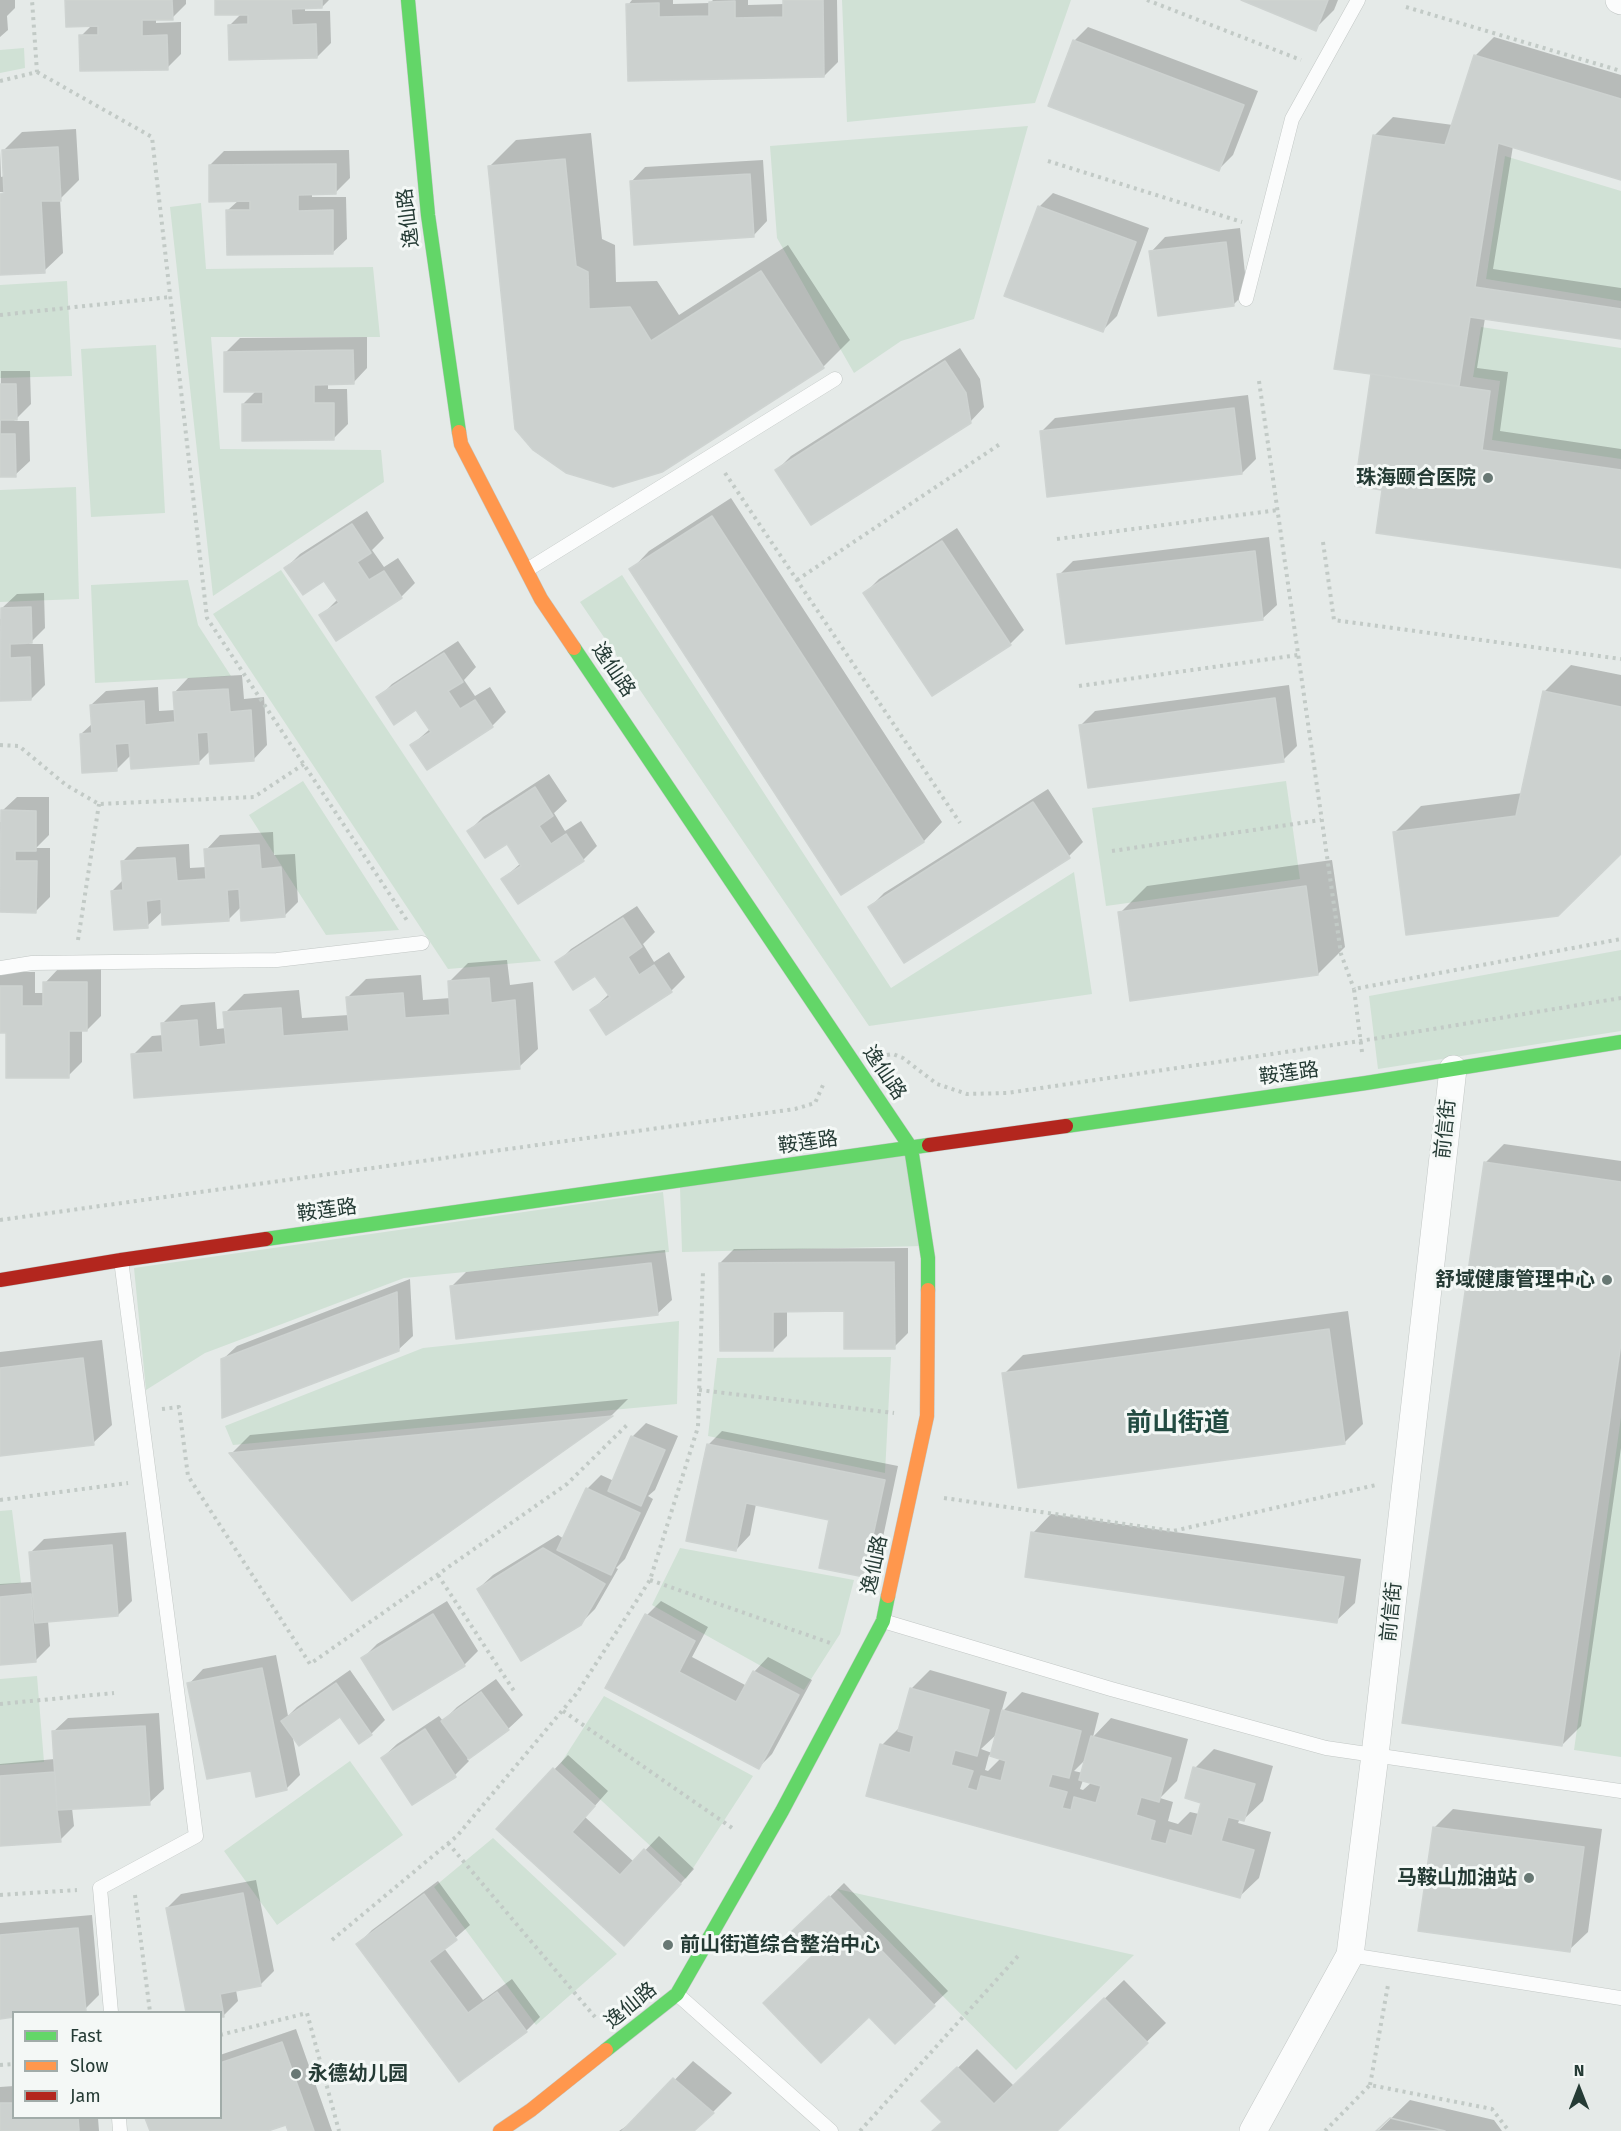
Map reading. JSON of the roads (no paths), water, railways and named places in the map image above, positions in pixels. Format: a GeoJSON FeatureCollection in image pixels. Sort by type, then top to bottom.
{"type":"FeatureCollection","features":[{"type":"Feature","properties":{"kind":"street","name":"逸仙路"},"geometry":{"type":"LineString","coordinates":[[408,0],[428,215],[461,444],[548,608],[911,1148],[927,1258],[927,1416],[882,1621],[761,1848],[677,1994],[531,2110],[500,2131]]}},
{"type":"Feature","properties":{"kind":"street","name":"鞍莲路"},"geometry":{"type":"LineString","coordinates":[[0,1280],[121,1260],[1366,1083],[1621,1042]]}},
{"type":"Feature","properties":{"kind":"street","name":"前信街"},"geometry":{"type":"LineString","coordinates":[[1252,2131],[1350,1955],[1453,1069]]}},
{"type":"Feature","properties":{"kind":"lane"},"geometry":{"type":"LineString","coordinates":[[1246,299],[1292,118],[1358,0]]}},
{"type":"Feature","properties":{"kind":"lane"},"geometry":{"type":"LineString","coordinates":[[527,570],[835,379]]}},
{"type":"Feature","properties":{"kind":"lane"},"geometry":{"type":"LineString","coordinates":[[0,968],[32,963],[277,960],[422,944]]}},
{"type":"Feature","properties":{"kind":"lane"},"geometry":{"type":"LineString","coordinates":[[111,2011],[100,1888],[195,1836],[121,1260]]}},
{"type":"Feature","properties":{"kind":"lane"},"geometry":{"type":"LineString","coordinates":[[882,1621],[1111,1689],[1326,1748],[1621,1791]]}},
{"type":"Feature","properties":{"kind":"lane"},"geometry":{"type":"LineString","coordinates":[[1350,1955],[1621,1998]]}},
{"type":"Feature","properties":{"kind":"lane"},"geometry":{"type":"LineString","coordinates":[[677,1994],[831,2131]]}},
{"type":"Feature","properties":{"kind":"place","name":"珠海颐合医院"},"geometry":{"type":"Point","coordinates":[1488,478]}},
{"type":"Feature","properties":{"kind":"place","name":"舒域健康管理中心"},"geometry":{"type":"Point","coordinates":[1607,1280]}},
{"type":"Feature","properties":{"kind":"place","name":"马鞍山加油站"},"geometry":{"type":"Point","coordinates":[1529,1878]}},
{"type":"Feature","properties":{"kind":"place","name":"前山街道综合整治中心"},"geometry":{"type":"Point","coordinates":[668,1945]}},
{"type":"Feature","properties":{"kind":"place","name":"永德幼儿园"},"geometry":{"type":"Point","coordinates":[296,2074]}},
{"type":"Feature","properties":{"kind":"district","name":"前山街道"},"geometry":{"type":"Point","coordinates":[1178,1424]}}]}
